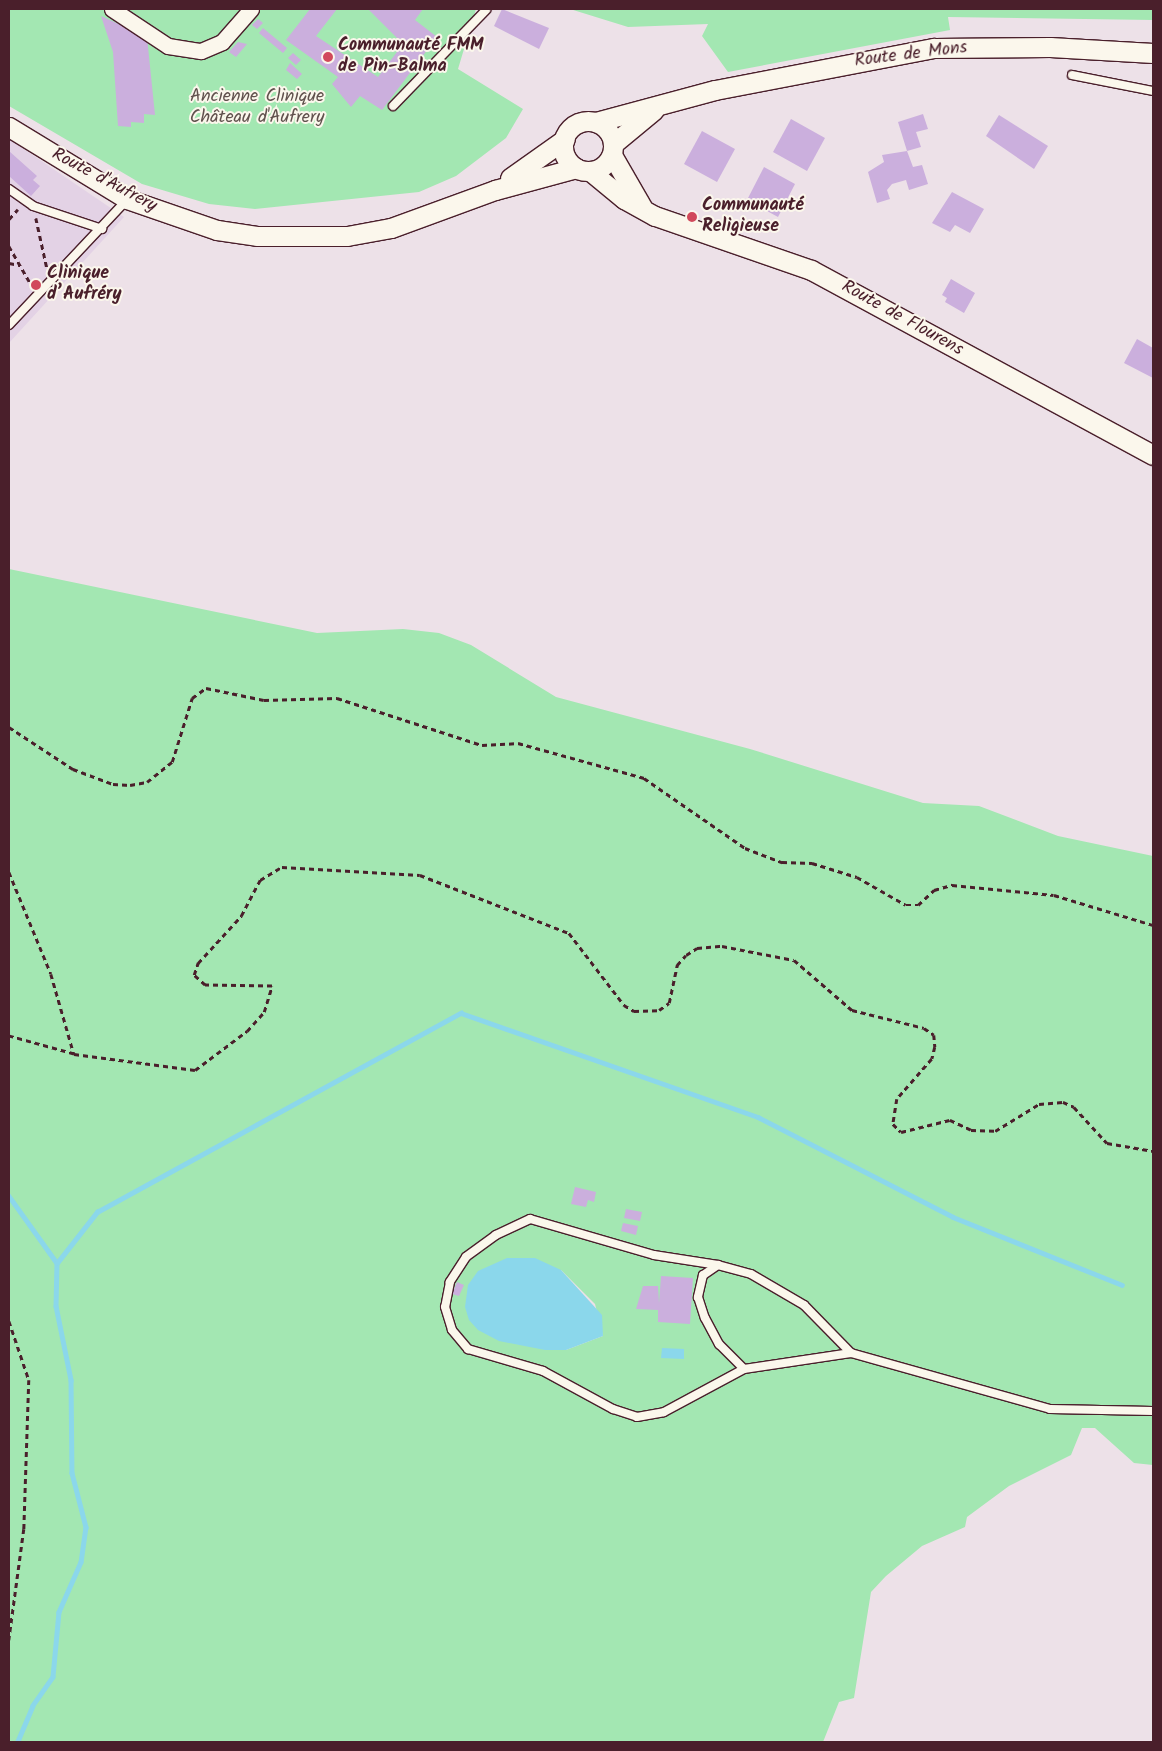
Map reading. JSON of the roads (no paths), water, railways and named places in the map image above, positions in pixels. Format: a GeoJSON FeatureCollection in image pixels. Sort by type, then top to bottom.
{"type":"FeatureCollection","features":[{"type":"Feature","properties":{"kind":"street"},"geometry":{"type":"LineString","coordinates":[[112,9],[168,46],[200,51],[222,42],[251,9]]}},
{"type":"Feature","properties":{"kind":"street","name":"Route de Mons"},"geometry":{"type":"LineString","coordinates":[[596,122],[673,100],[934,48],[1050,47],[1153,53]]}},
{"type":"Feature","properties":{"kind":"street","name":"Route de Mons"},"geometry":{"type":"LineString","coordinates":[[612,149],[636,122],[673,100]]}},
{"type":"Feature","properties":{"kind":"street"},"geometry":{"type":"LineString","coordinates":[[612,149],[603,166],[583,169],[564,152],[564,139],[578,124],[596,122],[608,131],[612,149],[642,207]]}},
{"type":"Feature","properties":{"kind":"street","name":"Route d'Aufrery"},"geometry":{"type":"LineString","coordinates":[[9,127],[127,199],[217,230],[302,238],[391,228],[494,190],[583,169]]}},
{"type":"Feature","properties":{"kind":"street","name":"Route d'Aufrery"},"geometry":{"type":"LineString","coordinates":[[494,190],[564,139]]}},
{"type":"Feature","properties":{"kind":"street","name":"Route de Flourens"},"geometry":{"type":"LineString","coordinates":[[583,169],[624,199],[678,226],[763,251],[811,270],[1153,455]]}},
{"type":"Feature","properties":{"kind":"lane"},"geometry":{"type":"LineString","coordinates":[[393,106],[486,10]]}},
{"type":"Feature","properties":{"kind":"lane"},"geometry":{"type":"LineString","coordinates":[[1072,75],[1153,91]]}},
{"type":"Feature","properties":{"kind":"lane"},"geometry":{"type":"LineString","coordinates":[[9,189],[33,206],[102,229]]}},
{"type":"Feature","properties":{"kind":"lane"},"geometry":{"type":"LineString","coordinates":[[9,325],[102,229],[127,199]]}},
{"type":"Feature","properties":{"kind":"lane"},"geometry":{"type":"LineString","coordinates":[[851,1353],[804,1305],[751,1274],[718,1265],[654,1256],[530,1219],[496,1235],[466,1258],[450,1282],[445,1307],[452,1330],[468,1349],[544,1371],[613,1409],[637,1416],[664,1412],[744,1369],[851,1353],[1050,1409],[1153,1411]]}},
{"type":"Feature","properties":{"kind":"lane"},"geometry":{"type":"LineString","coordinates":[[718,1265],[703,1275],[698,1297],[719,1344],[744,1369]]}},
{"type":"Feature","properties":{"kind":"water"},"geometry":{"type":"Polygon","coordinates":[[[507,1258],[535,1258],[561,1270],[602,1315],[603,1336],[566,1350],[545,1350],[499,1341],[478,1330],[469,1320],[465,1307],[468,1285],[478,1271],[507,1258]]]}},
{"type":"Feature","properties":{"kind":"water"},"geometry":{"type":"Polygon","coordinates":[[[662,1348],[684,1349],[684,1359],[661,1358],[662,1348]]]}},
{"type":"Feature","properties":{"kind":"waterway"},"geometry":{"type":"LineString","coordinates":[[57,1263],[97,1212],[461,1013],[758,1117],[953,1217],[1122,1285]]}},
{"type":"Feature","properties":{"kind":"waterway"},"geometry":{"type":"LineString","coordinates":[[9,1196],[57,1263],[56,1306],[71,1380],[72,1473],[86,1527],[81,1562],[59,1612],[53,1677],[33,1706],[18,1742]]}},
{"type":"Feature","properties":{"kind":"place","name":"Communauté FMM de Pin-Balma"},"geometry":{"type":"Point","coordinates":[328,57]}},
{"type":"Feature","properties":{"kind":"place","name":"Communauté Religieuse"},"geometry":{"type":"Point","coordinates":[692,217]}},
{"type":"Feature","properties":{"kind":"place","name":"Clinique d’Aufréry"},"geometry":{"type":"Point","coordinates":[36,285]}},
{"type":"Feature","properties":{"kind":"park label","name":"Ancienne Clinique Château d'Aufrery"},"geometry":{"type":"Point","coordinates":[257,108]}}]}
